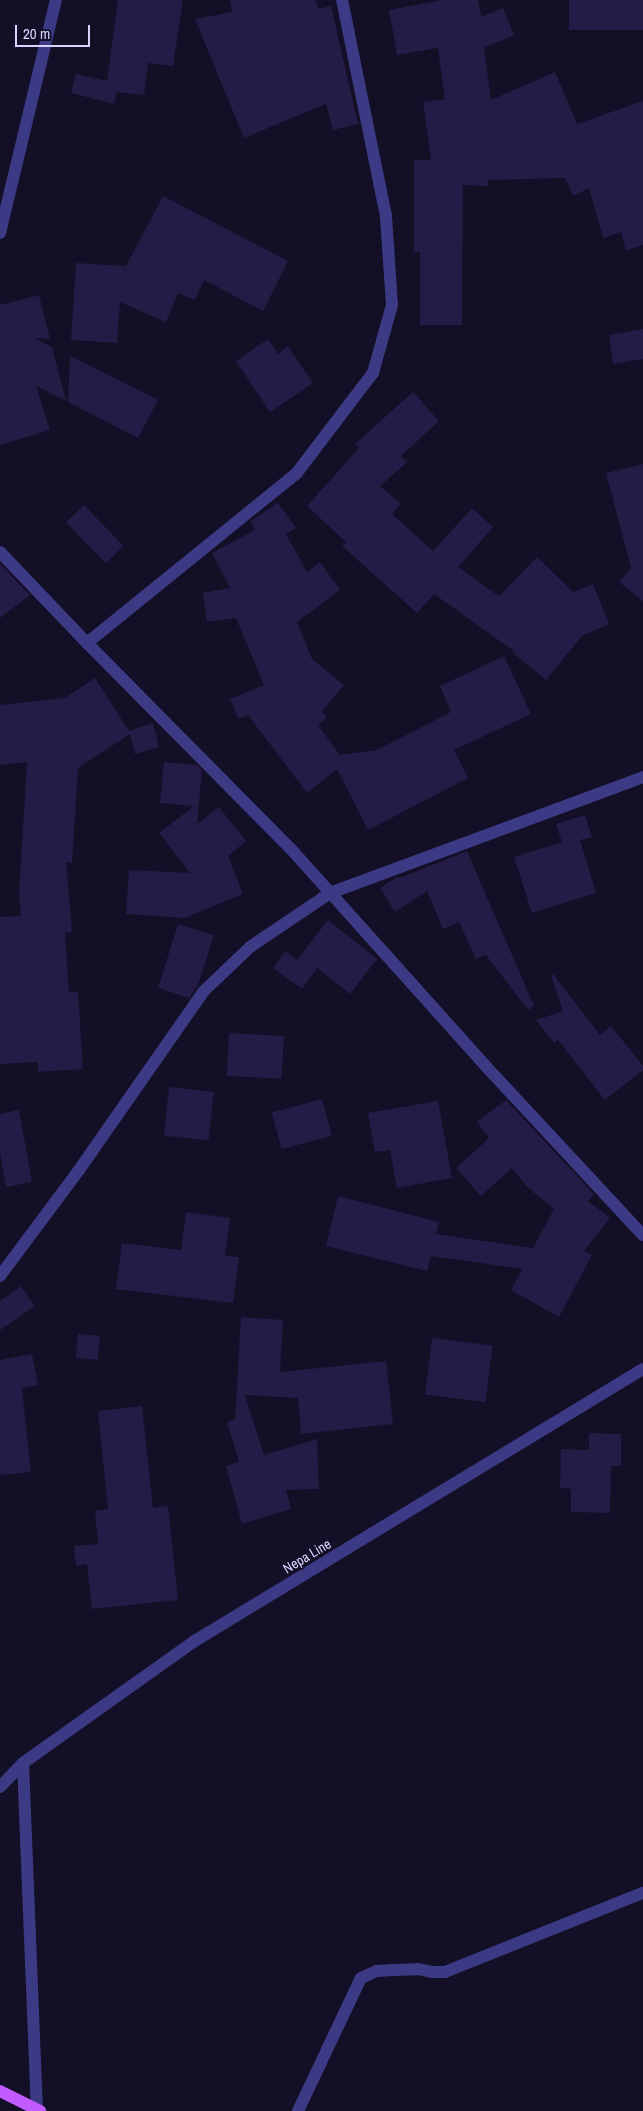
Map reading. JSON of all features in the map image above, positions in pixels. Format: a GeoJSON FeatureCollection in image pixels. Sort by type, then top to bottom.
{"type":"FeatureCollection","features":[{"type":"Feature","properties":{"kind":"main road"},"geometry":{"type":"LineString","coordinates":[[0,2091],[38,2110]]}},
{"type":"Feature","properties":{"kind":"street"},"geometry":{"type":"LineString","coordinates":[[0,233],[56,0]]}},
{"type":"Feature","properties":{"kind":"street"},"geometry":{"type":"LineString","coordinates":[[87,643],[296,474],[372,373],[392,305],[386,216],[342,0]]}},
{"type":"Feature","properties":{"kind":"street"},"geometry":{"type":"LineString","coordinates":[[0,552],[87,643],[291,849],[495,1076],[643,1234]]}},
{"type":"Feature","properties":{"kind":"street"},"geometry":{"type":"LineString","coordinates":[[0,1276],[79,1170],[204,991],[250,948],[330,893],[643,777]]}},
{"type":"Feature","properties":{"kind":"street","name":"Nepa Line"},"geometry":{"type":"LineString","coordinates":[[0,1787],[23,1763],[193,1642],[643,1370]]}},
{"type":"Feature","properties":{"kind":"street"},"geometry":{"type":"LineString","coordinates":[[23,1763],[38,2110]]}},
{"type":"Feature","properties":{"kind":"street"},"geometry":{"type":"LineString","coordinates":[[298,2111],[361,1978],[377,1971],[386,1970],[418,1969],[445,1972],[643,1893]]}},
{"type":"Feature","properties":{"kind":"building"},"geometry":{"type":"Polygon","coordinates":[[[118,0],[183,0],[173,66],[148,63],[144,95],[117,92],[114,104],[71,93],[76,74],[107,81],[118,0]]]}},
{"type":"Feature","properties":{"kind":"building"},"geometry":{"type":"Polygon","coordinates":[[[230,0],[316,0],[318,9],[331,6],[358,124],[333,130],[326,104],[244,138],[195,19],[232,12],[230,0]]]}},
{"type":"Feature","properties":{"kind":"building"},"geometry":{"type":"Polygon","coordinates":[[[442,0],[478,0],[481,17],[503,8],[514,35],[484,48],[491,100],[555,72],[577,124],[643,101],[643,245],[626,251],[621,232],[603,238],[589,188],[573,196],[565,178],[488,180],[488,186],[463,185],[462,325],[420,325],[420,252],[414,252],[414,160],[431,160],[423,102],[445,99],[438,48],[397,55],[389,10],[442,0]]]}},
{"type":"Feature","properties":{"kind":"building"},"geometry":{"type":"Polygon","coordinates":[[[569,0],[643,0],[643,30],[569,30],[569,0]]]}},
{"type":"Feature","properties":{"kind":"building"},"geometry":{"type":"Polygon","coordinates":[[[163,196],[288,261],[263,311],[204,280],[195,300],[178,293],[166,322],[120,302],[117,343],[71,340],[76,263],[126,266],[163,196]]]}},
{"type":"Feature","properties":{"kind":"building"},"geometry":{"type":"Polygon","coordinates":[[[39,295],[50,339],[35,338],[52,347],[66,401],[36,386],[50,430],[0,445],[0,305],[39,295]]]}},
{"type":"Feature","properties":{"kind":"building"},"geometry":{"type":"Polygon","coordinates":[[[643,329],[643,359],[613,364],[609,335],[643,329]]]}},
{"type":"Feature","properties":{"kind":"building"},"geometry":{"type":"Polygon","coordinates":[[[268,339],[278,354],[288,346],[313,383],[270,412],[236,361],[268,339]]]}},
{"type":"Feature","properties":{"kind":"building"},"geometry":{"type":"Polygon","coordinates":[[[70,356],[158,400],[138,438],[68,402],[70,356]]]}},
{"type":"Feature","properties":{"kind":"building"},"geometry":{"type":"Polygon","coordinates":[[[413,392],[439,421],[401,456],[407,462],[380,486],[401,504],[392,514],[433,551],[472,508],[493,527],[458,567],[499,596],[537,557],[573,592],[593,584],[609,624],[582,636],[546,680],[512,652],[514,651],[434,594],[417,613],[342,546],[346,542],[307,506],[359,448],[355,444],[413,392]]]}},
{"type":"Feature","properties":{"kind":"building"},"geometry":{"type":"Polygon","coordinates":[[[643,464],[643,601],[619,582],[631,568],[606,473],[643,464]]]}},
{"type":"Feature","properties":{"kind":"building"},"geometry":{"type":"Polygon","coordinates":[[[278,503],[296,528],[286,534],[307,572],[320,562],[340,590],[297,622],[312,659],[344,685],[322,711],[327,718],[318,725],[340,755],[377,750],[451,712],[440,686],[504,656],[531,714],[454,750],[468,778],[368,830],[337,769],[307,793],[248,715],[238,719],[230,699],[264,685],[236,618],[207,622],[203,593],[230,588],[212,553],[255,530],[250,521],[278,503]]]}},
{"type":"Feature","properties":{"kind":"building"},"geometry":{"type":"Polygon","coordinates":[[[84,505],[124,546],[106,563],[66,522],[84,505]]]}},
{"type":"Feature","properties":{"kind":"building"},"geometry":{"type":"Polygon","coordinates":[[[0,564],[30,595],[0,618],[0,564]]]}},
{"type":"Feature","properties":{"kind":"building"},"geometry":{"type":"Polygon","coordinates":[[[95,678],[129,731],[153,723],[159,747],[135,754],[130,734],[78,768],[72,863],[66,862],[72,932],[65,933],[69,992],[78,992],[83,1069],[38,1072],[38,1062],[0,1064],[0,917],[21,916],[19,894],[27,762],[0,765],[0,705],[65,698],[95,678]]]}},
{"type":"Feature","properties":{"kind":"building"},"geometry":{"type":"Polygon","coordinates":[[[164,762],[197,765],[202,770],[197,824],[219,807],[246,841],[228,856],[243,894],[185,918],[126,914],[129,870],[190,873],[159,833],[194,806],[160,803],[164,762]]]}},
{"type":"Feature","properties":{"kind":"building"},"geometry":{"type":"Polygon","coordinates":[[[585,815],[592,837],[580,840],[596,893],[532,913],[514,857],[562,842],[556,824],[585,815]]]}},
{"type":"Feature","properties":{"kind":"building"},"geometry":{"type":"Polygon","coordinates":[[[467,851],[534,1006],[528,1010],[486,955],[476,959],[459,922],[443,929],[427,891],[395,912],[380,888],[397,877],[400,878],[467,851]]]}},
{"type":"Feature","properties":{"kind":"building"},"geometry":{"type":"Polygon","coordinates":[[[328,920],[377,959],[350,994],[317,968],[302,989],[273,968],[285,951],[297,960],[328,920]]]}},
{"type":"Feature","properties":{"kind":"building"},"geometry":{"type":"Polygon","coordinates":[[[178,924],[214,935],[198,985],[189,998],[158,988],[178,924]]]}},
{"type":"Feature","properties":{"kind":"building"},"geometry":{"type":"Polygon","coordinates":[[[553,974],[600,1035],[611,1026],[643,1066],[643,1070],[605,1100],[558,1040],[554,1043],[536,1020],[563,1011],[551,975],[553,974]]]}},
{"type":"Feature","properties":{"kind":"building"},"geometry":{"type":"Polygon","coordinates":[[[229,1033],[284,1036],[282,1079],[227,1076],[229,1033]]]}},
{"type":"Feature","properties":{"kind":"building"},"geometry":{"type":"Polygon","coordinates":[[[169,1087],[214,1092],[209,1140],[164,1136],[169,1087]]]}},
{"type":"Feature","properties":{"kind":"building"},"geometry":{"type":"Polygon","coordinates":[[[322,1099],[332,1136],[282,1149],[272,1112],[322,1099]]]}},
{"type":"Feature","properties":{"kind":"building"},"geometry":{"type":"Polygon","coordinates":[[[506,1100],[594,1194],[588,1201],[610,1218],[584,1251],[592,1255],[559,1317],[511,1290],[522,1269],[431,1256],[427,1271],[326,1246],[338,1196],[439,1222],[436,1234],[533,1248],[554,1209],[526,1186],[512,1168],[481,1196],[456,1168],[489,1138],[477,1122],[506,1100]]]}},
{"type":"Feature","properties":{"kind":"building"},"geometry":{"type":"Polygon","coordinates":[[[438,1101],[452,1178],[397,1188],[390,1150],[375,1152],[368,1113],[438,1101]]]}},
{"type":"Feature","properties":{"kind":"building"},"geometry":{"type":"Polygon","coordinates":[[[19,1110],[32,1182],[6,1187],[0,1153],[0,1114],[19,1110]]]}},
{"type":"Feature","properties":{"kind":"building"},"geometry":{"type":"Polygon","coordinates":[[[186,1212],[230,1218],[225,1256],[239,1257],[233,1303],[116,1289],[122,1243],[181,1250],[186,1212]]]}},
{"type":"Feature","properties":{"kind":"building"},"geometry":{"type":"Polygon","coordinates":[[[21,1286],[35,1306],[0,1330],[0,1301],[21,1286]]]}},
{"type":"Feature","properties":{"kind":"building"},"geometry":{"type":"Polygon","coordinates":[[[241,1317],[283,1320],[280,1372],[386,1361],[393,1424],[301,1434],[298,1398],[245,1395],[264,1455],[317,1439],[319,1489],[286,1490],[291,1509],[242,1524],[226,1466],[239,1462],[227,1422],[235,1419],[241,1317]]]}},
{"type":"Feature","properties":{"kind":"building"},"geometry":{"type":"Polygon","coordinates":[[[78,1334],[100,1336],[98,1360],[76,1358],[78,1334]]]}},
{"type":"Feature","properties":{"kind":"building"},"geometry":{"type":"Polygon","coordinates":[[[432,1338],[493,1345],[486,1402],[425,1395],[432,1338]]]}},
{"type":"Feature","properties":{"kind":"building"},"geometry":{"type":"Polygon","coordinates":[[[32,1354],[38,1385],[22,1388],[31,1472],[0,1475],[0,1360],[32,1354]]]}},
{"type":"Feature","properties":{"kind":"building"},"geometry":{"type":"Polygon","coordinates":[[[142,1406],[153,1508],[168,1506],[178,1600],[92,1609],[87,1564],[76,1566],[74,1546],[98,1544],[95,1511],[108,1509],[98,1411],[142,1406]]]}},
{"type":"Feature","properties":{"kind":"building"},"geometry":{"type":"Polygon","coordinates":[[[589,1433],[621,1434],[621,1466],[611,1466],[610,1513],[571,1512],[571,1489],[560,1488],[561,1449],[589,1450],[589,1433]]]}}]}
